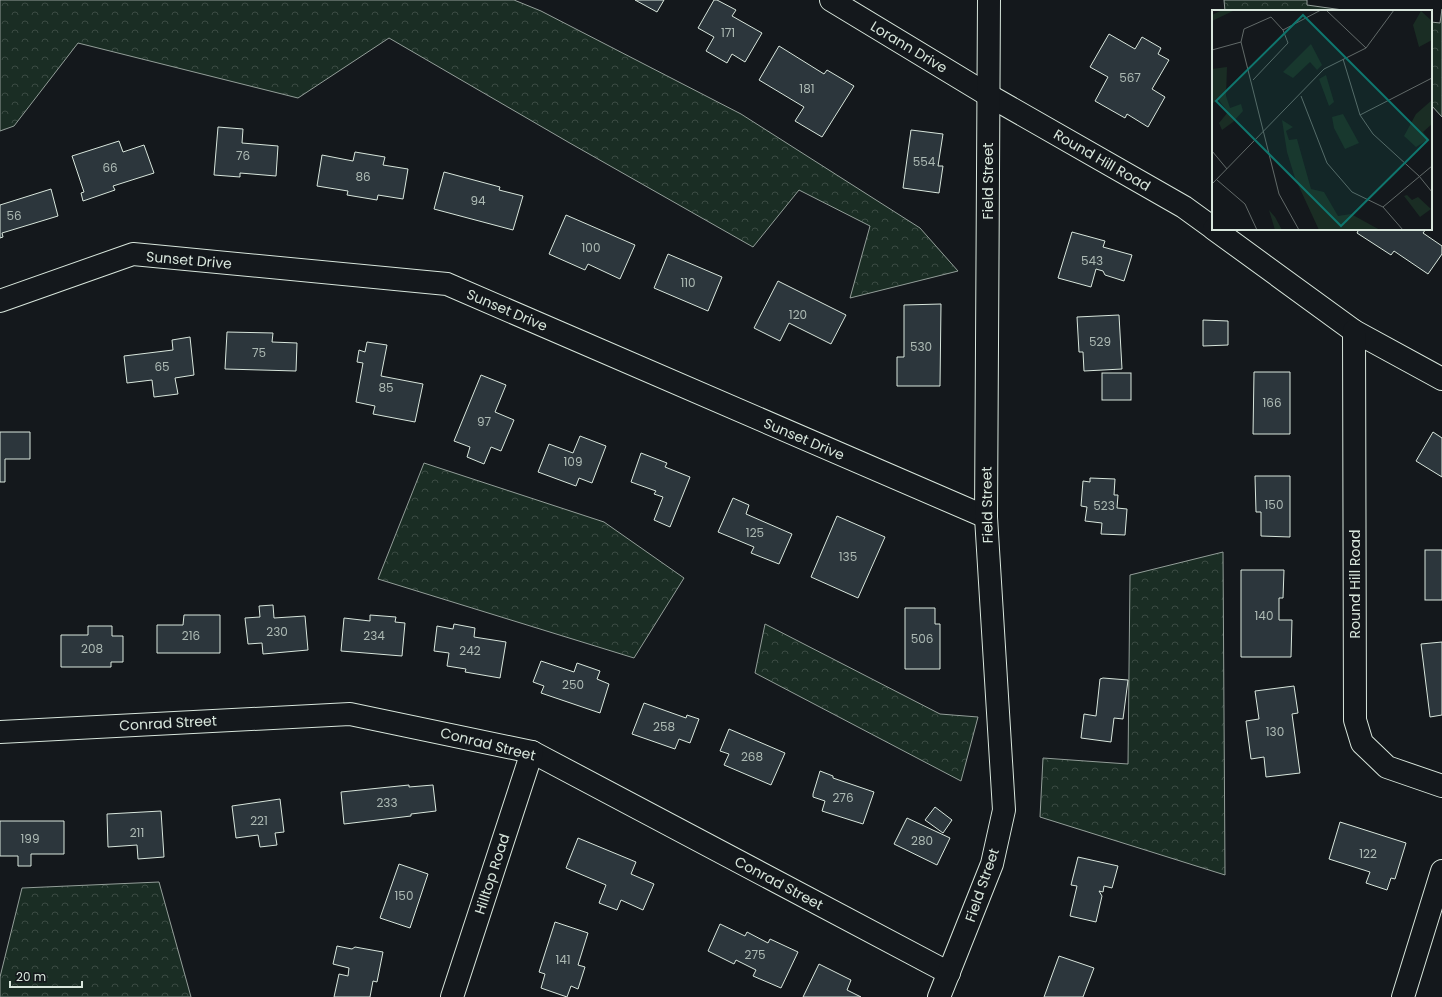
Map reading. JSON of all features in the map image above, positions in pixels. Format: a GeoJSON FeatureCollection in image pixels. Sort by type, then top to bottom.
{"type":"FeatureCollection","features":[{"type":"Feature","properties":{"kind":"street","name":"Lorann Drive"},"geometry":{"type":"LineString","coordinates":[[831,0],[988,95]]}},
{"type":"Feature","properties":{"kind":"street","name":"Field Street"},"geometry":{"type":"LineString","coordinates":[[938,997],[949,974],[992,864],[1004,810],[986,517],[989,0]]}},
{"type":"Feature","properties":{"kind":"street","name":"Round Hill Road"},"geometry":{"type":"LineString","coordinates":[[988,95],[1184,207],[1212,228]]}},
{"type":"Feature","properties":{"kind":"street","name":"Round Hill Road"},"geometry":{"type":"LineString","coordinates":[[1215,230],[1354,331],[1442,379]]}},
{"type":"Feature","properties":{"kind":"street","name":"Sunset Drive"},"geometry":{"type":"LineString","coordinates":[[0,301],[133,254],[447,284],[986,517]]}},
{"type":"Feature","properties":{"kind":"street","name":"Round Hill Road"},"geometry":{"type":"LineString","coordinates":[[1354,331],[1355,720],[1362,743],[1387,767],[1442,786]]}},
{"type":"Feature","properties":{"kind":"street","name":"Conrad Street"},"geometry":{"type":"LineString","coordinates":[[0,732],[350,714],[532,752],[949,974]]}},
{"type":"Feature","properties":{"kind":"street","name":"Hilltop Road"},"geometry":{"type":"LineString","coordinates":[[452,997],[532,752]]}},
{"type":"Feature","properties":{"kind":"street"},"geometry":{"type":"LineString","coordinates":[[1403,997],[1442,870]]}},
{"type":"Feature","properties":{"kind":"green space"},"geometry":{"type":"Polygon","coordinates":[[[0,0],[514,0],[541,11],[741,114],[920,228],[958,271],[850,298],[870,226],[799,190],[753,247],[389,38],[298,98],[78,43],[14,126],[0,131],[0,0]]]}},
{"type":"Feature","properties":{"kind":"green space"},"geometry":{"type":"Polygon","coordinates":[[[1224,0],[1307,0],[1307,5],[1343,10],[1225,10],[1224,0]]]}},
{"type":"Feature","properties":{"kind":"green space"},"geometry":{"type":"Polygon","coordinates":[[[1442,9],[1442,117],[1432,106],[1432,22],[1440,23],[1442,9]]]}},
{"type":"Feature","properties":{"kind":"green space"},"geometry":{"type":"Polygon","coordinates":[[[424,463],[604,522],[684,578],[634,658],[378,579],[424,463]]]}},
{"type":"Feature","properties":{"kind":"green space"},"geometry":{"type":"Polygon","coordinates":[[[1223,552],[1225,875],[1040,817],[1043,758],[1128,764],[1130,575],[1223,552]]]}},
{"type":"Feature","properties":{"kind":"green space"},"geometry":{"type":"Polygon","coordinates":[[[765,624],[940,714],[978,717],[961,781],[755,673],[765,624]]]}},
{"type":"Feature","properties":{"kind":"green space"},"geometry":{"type":"Polygon","coordinates":[[[159,882],[191,997],[0,997],[0,977],[22,888],[159,882]]]}},
{"type":"Feature","properties":{"kind":"building"},"geometry":{"type":"Polygon","coordinates":[[[635,0],[664,0],[657,12],[635,0]]]}},
{"type":"Feature","properties":{"kind":"building"},"geometry":{"type":"Polygon","coordinates":[[[714,0],[717,0],[736,10],[732,16],[762,33],[745,62],[732,54],[727,63],[706,51],[714,37],[698,28],[714,0]]]}},
{"type":"Feature","properties":{"kind":"building"},"geometry":{"type":"Polygon","coordinates":[[[1109,34],[1135,49],[1142,37],[1161,48],[1158,54],[1169,60],[1152,89],[1165,97],[1148,127],[1127,114],[1125,118],[1095,101],[1108,77],[1090,67],[1109,34]]]}},
{"type":"Feature","properties":{"kind":"building"},"geometry":{"type":"Polygon","coordinates":[[[779,46],[824,74],[827,70],[854,86],[822,137],[795,121],[804,107],[759,80],[779,46]]]}},
{"type":"Feature","properties":{"kind":"building"},"geometry":{"type":"Polygon","coordinates":[[[218,127],[243,129],[242,143],[278,146],[276,176],[240,173],[240,177],[214,175],[218,127]]]}},
{"type":"Feature","properties":{"kind":"building"},"geometry":{"type":"Polygon","coordinates":[[[911,130],[943,134],[938,166],[943,166],[939,193],[903,188],[911,130]]]}},
{"type":"Feature","properties":{"kind":"building"},"geometry":{"type":"Polygon","coordinates":[[[119,141],[123,152],[144,145],[154,173],[113,186],[115,190],[83,201],[81,193],[84,192],[72,156],[119,141]]]}},
{"type":"Feature","properties":{"kind":"building"},"geometry":{"type":"Polygon","coordinates":[[[355,152],[385,157],[383,165],[408,169],[403,199],[378,195],[377,200],[347,195],[348,191],[317,186],[322,155],[353,161],[355,152]]]}},
{"type":"Feature","properties":{"kind":"building"},"geometry":{"type":"Polygon","coordinates":[[[444,172],[500,187],[499,190],[523,196],[513,230],[434,209],[444,172]]]}},
{"type":"Feature","properties":{"kind":"building"},"geometry":{"type":"Polygon","coordinates":[[[51,189],[58,216],[2,233],[3,237],[0,238],[0,205],[51,189]]]}},
{"type":"Feature","properties":{"kind":"building"},"geometry":{"type":"Polygon","coordinates":[[[566,215],[635,245],[620,279],[588,264],[585,270],[549,254],[566,215]]]}},
{"type":"Feature","properties":{"kind":"building"},"geometry":{"type":"Polygon","coordinates":[[[1358,230],[1425,230],[1423,233],[1442,246],[1442,254],[1428,274],[1394,251],[1391,255],[1357,233],[1358,230]]]}},
{"type":"Feature","properties":{"kind":"building"},"geometry":{"type":"Polygon","coordinates":[[[1072,232],[1105,241],[1103,247],[1132,255],[1124,281],[1105,275],[1103,271],[1096,269],[1091,287],[1058,278],[1072,232]]]}},
{"type":"Feature","properties":{"kind":"building"},"geometry":{"type":"Polygon","coordinates":[[[668,254],[722,277],[708,311],[654,288],[668,254]]]}},
{"type":"Feature","properties":{"kind":"building"},"geometry":{"type":"Polygon","coordinates":[[[778,281],[846,315],[831,344],[789,323],[780,341],[754,328],[778,281]]]}},
{"type":"Feature","properties":{"kind":"building"},"geometry":{"type":"Polygon","coordinates":[[[941,304],[940,386],[897,386],[897,357],[904,357],[904,305],[941,304]]]}},
{"type":"Feature","properties":{"kind":"building"},"geometry":{"type":"Polygon","coordinates":[[[1119,315],[1122,369],[1084,371],[1083,352],[1079,352],[1077,317],[1119,315]]]}},
{"type":"Feature","properties":{"kind":"building"},"geometry":{"type":"Polygon","coordinates":[[[1203,320],[1228,321],[1228,345],[1203,346],[1203,320]]]}},
{"type":"Feature","properties":{"kind":"building"},"geometry":{"type":"Polygon","coordinates":[[[227,332],[273,333],[272,342],[297,343],[296,371],[225,369],[227,332]]]}},
{"type":"Feature","properties":{"kind":"building"},"geometry":{"type":"Polygon","coordinates":[[[190,337],[194,375],[175,378],[178,394],[154,397],[152,380],[127,383],[124,356],[173,350],[172,340],[190,337]]]}},
{"type":"Feature","properties":{"kind":"building"},"geometry":{"type":"Polygon","coordinates":[[[367,342],[387,345],[381,376],[423,384],[415,422],[373,414],[375,406],[356,402],[363,363],[357,362],[359,350],[365,352],[367,342]]]}},
{"type":"Feature","properties":{"kind":"building"},"geometry":{"type":"Polygon","coordinates":[[[1254,372],[1290,372],[1290,434],[1253,434],[1254,372]]]}},
{"type":"Feature","properties":{"kind":"building"},"geometry":{"type":"Polygon","coordinates":[[[1102,373],[1131,373],[1131,400],[1102,400],[1102,373]]]}},
{"type":"Feature","properties":{"kind":"building"},"geometry":{"type":"Polygon","coordinates":[[[481,375],[506,385],[495,412],[514,420],[501,451],[491,447],[484,464],[467,457],[470,447],[454,441],[481,375]]]}},
{"type":"Feature","properties":{"kind":"building"},"geometry":{"type":"Polygon","coordinates":[[[0,432],[30,432],[30,459],[5,459],[5,482],[0,482],[0,432]]]}},
{"type":"Feature","properties":{"kind":"building"},"geometry":{"type":"Polygon","coordinates":[[[1433,432],[1442,438],[1442,477],[1416,461],[1433,432]]]}},
{"type":"Feature","properties":{"kind":"building"},"geometry":{"type":"Polygon","coordinates":[[[580,436],[606,446],[592,483],[579,478],[576,486],[538,472],[549,444],[573,453],[580,436]]]}},
{"type":"Feature","properties":{"kind":"building"},"geometry":{"type":"Polygon","coordinates":[[[641,453],[667,463],[665,467],[690,477],[670,527],[654,520],[663,497],[654,494],[656,491],[631,482],[641,453]]]}},
{"type":"Feature","properties":{"kind":"building"},"geometry":{"type":"Polygon","coordinates":[[[1255,476],[1290,476],[1290,537],[1261,536],[1261,512],[1256,512],[1255,476]]]}},
{"type":"Feature","properties":{"kind":"building"},"geometry":{"type":"Polygon","coordinates":[[[1090,478],[1115,479],[1114,495],[1118,495],[1117,508],[1127,509],[1125,535],[1101,534],[1102,523],[1085,521],[1087,507],[1081,506],[1083,481],[1090,482],[1090,478]]]}},
{"type":"Feature","properties":{"kind":"building"},"geometry":{"type":"Polygon","coordinates":[[[733,498],[749,505],[746,514],[792,534],[779,564],[751,553],[754,547],[718,532],[733,498]]]}},
{"type":"Feature","properties":{"kind":"building"},"geometry":{"type":"Polygon","coordinates":[[[837,516],[885,537],[858,598],[811,577],[837,516]]]}},
{"type":"Feature","properties":{"kind":"building"},"geometry":{"type":"Polygon","coordinates":[[[1425,550],[1442,550],[1442,600],[1425,600],[1425,550]]]}},
{"type":"Feature","properties":{"kind":"building"},"geometry":{"type":"Polygon","coordinates":[[[1241,570],[1284,570],[1283,598],[1279,598],[1279,620],[1292,620],[1291,657],[1241,657],[1241,570]]]}},
{"type":"Feature","properties":{"kind":"building"},"geometry":{"type":"Polygon","coordinates":[[[273,605],[274,618],[305,616],[308,650],[263,654],[262,643],[248,644],[245,618],[260,617],[259,606],[273,605]]]}},
{"type":"Feature","properties":{"kind":"building"},"geometry":{"type":"Polygon","coordinates":[[[905,608],[935,608],[935,624],[940,624],[940,669],[905,669],[905,608]]]}},
{"type":"Feature","properties":{"kind":"building"},"geometry":{"type":"Polygon","coordinates":[[[184,615],[220,615],[220,653],[157,653],[157,625],[183,625],[184,615]]]}},
{"type":"Feature","properties":{"kind":"building"},"geometry":{"type":"Polygon","coordinates":[[[370,615],[396,617],[395,622],[405,623],[402,656],[341,651],[344,618],[370,621],[370,615]]]}},
{"type":"Feature","properties":{"kind":"building"},"geometry":{"type":"Polygon","coordinates":[[[454,624],[475,628],[474,637],[506,642],[500,678],[465,672],[466,669],[447,666],[449,653],[434,651],[437,626],[453,629],[454,624]]]}},
{"type":"Feature","properties":{"kind":"building"},"geometry":{"type":"Polygon","coordinates":[[[88,626],[112,626],[112,636],[123,636],[123,662],[111,662],[111,667],[61,667],[61,635],[88,635],[88,626]]]}},
{"type":"Feature","properties":{"kind":"building"},"geometry":{"type":"Polygon","coordinates":[[[1442,642],[1442,715],[1430,717],[1421,644],[1442,642]]]}},
{"type":"Feature","properties":{"kind":"building"},"geometry":{"type":"Polygon","coordinates":[[[541,661],[574,672],[577,663],[600,671],[597,679],[609,684],[600,713],[541,693],[544,686],[533,682],[541,661]]]}},
{"type":"Feature","properties":{"kind":"building"},"geometry":{"type":"Polygon","coordinates":[[[1100,679],[1128,680],[1123,719],[1114,718],[1111,742],[1081,738],[1084,714],[1096,716],[1100,679]]]}},
{"type":"Feature","properties":{"kind":"building"},"geometry":{"type":"Polygon","coordinates":[[[1294,686],[1298,713],[1292,714],[1300,773],[1266,777],[1264,757],[1251,759],[1246,721],[1259,719],[1255,691],[1294,686]]]}},
{"type":"Feature","properties":{"kind":"building"},"geometry":{"type":"Polygon","coordinates":[[[644,703],[686,718],[687,715],[699,719],[690,743],[679,739],[675,749],[632,734],[644,703]]]}},
{"type":"Feature","properties":{"kind":"building"},"geometry":{"type":"Polygon","coordinates":[[[729,729],[785,753],[771,785],[724,765],[729,754],[720,751],[729,729]]]}},
{"type":"Feature","properties":{"kind":"building"},"geometry":{"type":"Polygon","coordinates":[[[820,771],[833,776],[833,778],[874,792],[863,824],[822,811],[825,801],[813,797],[820,771]]]}},
{"type":"Feature","properties":{"kind":"building"},"geometry":{"type":"Polygon","coordinates":[[[409,785],[409,787],[433,785],[436,811],[411,814],[411,816],[344,824],[341,792],[409,785]]]}},
{"type":"Feature","properties":{"kind":"building"},"geometry":{"type":"Polygon","coordinates":[[[280,799],[284,832],[275,833],[277,845],[260,847],[258,835],[236,838],[232,806],[280,799]]]}},
{"type":"Feature","properties":{"kind":"building"},"geometry":{"type":"Polygon","coordinates":[[[935,807],[952,820],[943,833],[925,820],[935,807]]]}},
{"type":"Feature","properties":{"kind":"building"},"geometry":{"type":"Polygon","coordinates":[[[161,811],[164,857],[138,859],[137,845],[108,847],[107,814],[161,811]]]}},
{"type":"Feature","properties":{"kind":"building"},"geometry":{"type":"Polygon","coordinates":[[[907,818],[950,838],[937,865],[894,844],[907,818]]]}},
{"type":"Feature","properties":{"kind":"building"},"geometry":{"type":"Polygon","coordinates":[[[0,821],[64,821],[64,854],[31,854],[31,866],[18,866],[18,856],[0,856],[0,821]]]}},
{"type":"Feature","properties":{"kind":"building"},"geometry":{"type":"Polygon","coordinates":[[[1340,822],[1406,843],[1395,879],[1391,878],[1387,890],[1366,883],[1370,872],[1329,859],[1340,822]]]}},
{"type":"Feature","properties":{"kind":"building"},"geometry":{"type":"Polygon","coordinates":[[[578,838],[636,862],[631,874],[654,884],[643,910],[621,900],[617,910],[599,903],[606,885],[566,868],[578,838]]]}},
{"type":"Feature","properties":{"kind":"building"},"geometry":{"type":"Polygon","coordinates":[[[1078,857],[1118,866],[1112,888],[1104,886],[1103,892],[1099,891],[1102,896],[1096,922],[1070,916],[1077,886],[1071,885],[1078,857]]]}},
{"type":"Feature","properties":{"kind":"building"},"geometry":{"type":"Polygon","coordinates":[[[399,864],[428,874],[410,928],[380,918],[399,864]]]}},
{"type":"Feature","properties":{"kind":"building"},"geometry":{"type":"Polygon","coordinates":[[[555,922],[588,933],[578,965],[585,967],[578,989],[571,986],[567,997],[541,988],[545,974],[539,972],[555,922]]]}},
{"type":"Feature","properties":{"kind":"building"},"geometry":{"type":"Polygon","coordinates":[[[720,924],[745,936],[747,932],[768,943],[770,939],[798,952],[781,988],[753,976],[756,970],[736,960],[734,964],[708,951],[720,924]]]}},
{"type":"Feature","properties":{"kind":"building"},"geometry":{"type":"Polygon","coordinates":[[[337,946],[352,949],[355,947],[383,952],[377,982],[373,981],[370,997],[334,997],[339,974],[348,976],[349,968],[333,964],[337,946]]]}},
{"type":"Feature","properties":{"kind":"building"},"geometry":{"type":"Polygon","coordinates":[[[1059,956],[1094,968],[1083,997],[1044,997],[1059,956]]]}},
{"type":"Feature","properties":{"kind":"building"},"geometry":{"type":"Polygon","coordinates":[[[819,964],[851,980],[847,990],[861,997],[803,997],[819,964]]]}}]}
